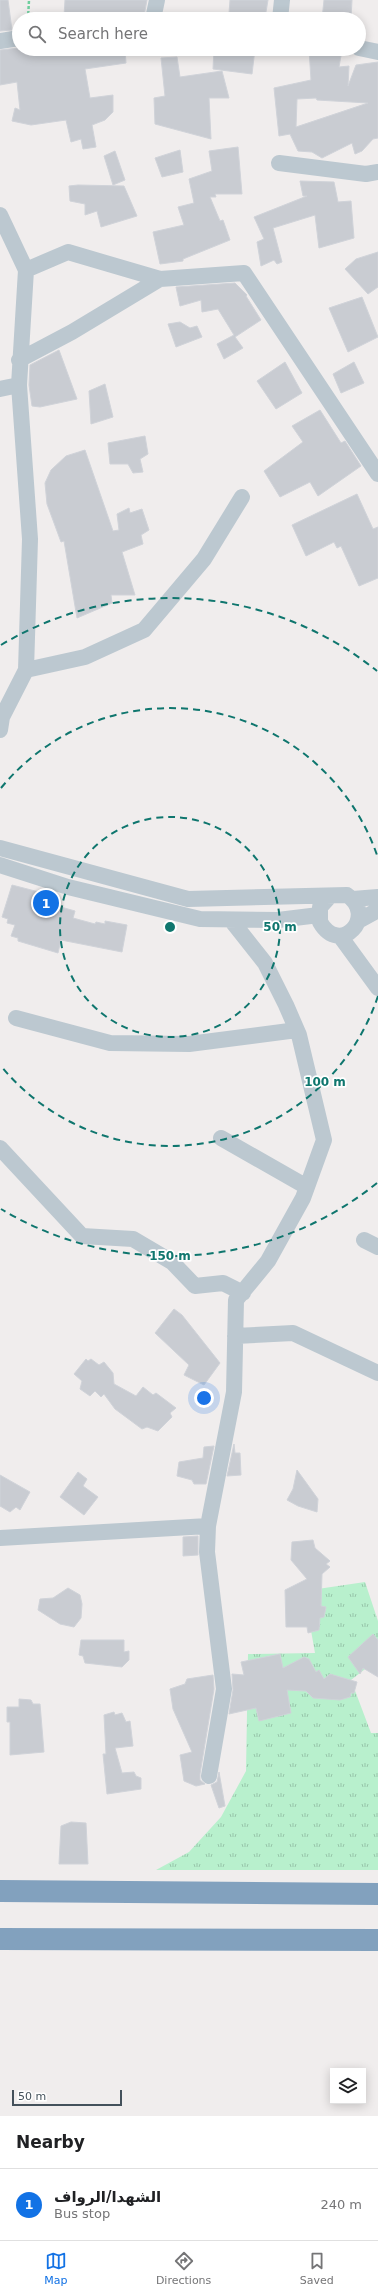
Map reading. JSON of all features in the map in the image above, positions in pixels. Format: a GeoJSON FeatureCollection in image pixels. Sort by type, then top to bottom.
{"type":"FeatureCollection","features":[{"type":"Feature","properties":{"kind":"highway"},"geometry":{"type":"LineString","coordinates":[[0,1891],[378,1894]]}},
{"type":"Feature","properties":{"kind":"highway"},"geometry":{"type":"LineString","coordinates":[[0,1939],[378,1940]]}},
{"type":"Feature","properties":{"kind":"street"},"geometry":{"type":"LineString","coordinates":[[154,12],[157,0]]}},
{"type":"Feature","properties":{"kind":"street"},"geometry":{"type":"LineString","coordinates":[[281,12],[282,0]]}},
{"type":"Feature","properties":{"kind":"street"},"geometry":{"type":"LineString","coordinates":[[0,41],[12,39]]}},
{"type":"Feature","properties":{"kind":"street"},"geometry":{"type":"LineString","coordinates":[[366,49],[378,52]]}},
{"type":"Feature","properties":{"kind":"street"},"geometry":{"type":"LineString","coordinates":[[279,163],[366,174],[378,172]]}},
{"type":"Feature","properties":{"kind":"street"},"geometry":{"type":"LineString","coordinates":[[0,215],[26,270],[19,360],[19,385],[30,539],[26,670],[1,721]]}},
{"type":"Feature","properties":{"kind":"street"},"geometry":{"type":"LineString","coordinates":[[26,270],[68,252],[160,279],[244,273],[378,474]]}},
{"type":"Feature","properties":{"kind":"street"},"geometry":{"type":"LineString","coordinates":[[19,360],[72,332],[160,279]]}},
{"type":"Feature","properties":{"kind":"street"},"geometry":{"type":"LineString","coordinates":[[0,389],[19,385]]}},
{"type":"Feature","properties":{"kind":"street"},"geometry":{"type":"LineString","coordinates":[[26,670],[85,657],[144,630],[204,559],[242,497]]}},
{"type":"Feature","properties":{"kind":"street"},"geometry":{"type":"LineString","coordinates":[[0,848],[188,899],[330,896],[340,894],[353,899],[378,897]]}},
{"type":"Feature","properties":{"kind":"street"},"geometry":{"type":"LineString","coordinates":[[0,865],[68,887],[200,919],[278,920],[319,915]]}},
{"type":"Feature","properties":{"kind":"street"},"geometry":{"type":"LineString","coordinates":[[330,896],[320,907],[319,915],[323,928],[329,933],[340,936],[354,930],[360,920],[378,910]]}},
{"type":"Feature","properties":{"kind":"street"},"geometry":{"type":"LineString","coordinates":[[353,899],[359,906],[360,920]]}},
{"type":"Feature","properties":{"kind":"street"},"geometry":{"type":"LineString","coordinates":[[209,1776],[224,1689],[207,1552],[208,1526],[234,1392],[236,1300],[268,1261],[303,1198],[324,1140],[297,1030],[265,963],[231,920]]}},
{"type":"Feature","properties":{"kind":"street"},"geometry":{"type":"LineString","coordinates":[[340,936],[378,988]]}},
{"type":"Feature","properties":{"kind":"street"},"geometry":{"type":"LineString","coordinates":[[16,1018],[110,1043],[189,1044],[297,1030]]}},
{"type":"Feature","properties":{"kind":"street"},"geometry":{"type":"LineString","coordinates":[[222,1138],[307,1187]]}},
{"type":"Feature","properties":{"kind":"street"},"geometry":{"type":"LineString","coordinates":[[0,1148],[82,1236],[132,1239],[172,1262],[196,1286],[223,1283],[242,1293]]}},
{"type":"Feature","properties":{"kind":"street"},"geometry":{"type":"LineString","coordinates":[[364,1240],[378,1247]]}},
{"type":"Feature","properties":{"kind":"street"},"geometry":{"type":"LineString","coordinates":[[236,1336],[293,1334],[378,1373]]}},
{"type":"Feature","properties":{"kind":"street"},"geometry":{"type":"LineString","coordinates":[[0,1538],[208,1526]]}},
{"type":"Feature","properties":{"kind":"path"},"geometry":{"type":"LineString","coordinates":[[28,12],[29,0]]}},
{"type":"Feature","properties":{"kind":"green space"},"geometry":{"type":"Polygon","coordinates":[[[365,1582],[378,1621],[378,1659],[351,1680],[371,1733],[378,1733],[378,1870],[156,1870],[189,1852],[221,1817],[246,1771],[248,1654],[315,1653],[304,1591],[365,1582]]]}},
{"type":"Feature","properties":{"kind":"building"},"geometry":{"type":"Polygon","coordinates":[[[0,0],[8,0],[12,30],[0,31],[0,0]]]}},
{"type":"Feature","properties":{"kind":"building"},"geometry":{"type":"Polygon","coordinates":[[[65,0],[147,0],[145,12],[64,12],[65,0]]]}},
{"type":"Feature","properties":{"kind":"building"},"geometry":{"type":"Polygon","coordinates":[[[230,0],[268,0],[266,12],[229,12],[230,0]]]}},
{"type":"Feature","properties":{"kind":"building"},"geometry":{"type":"Polygon","coordinates":[[[324,0],[352,0],[351,12],[323,12],[324,0]]]}},
{"type":"Feature","properties":{"kind":"building"},"geometry":{"type":"Polygon","coordinates":[[[12,49],[12,56],[126,56],[126,63],[85,69],[90,98],[113,95],[113,112],[105,120],[92,125],[96,147],[83,149],[81,139],[71,142],[66,120],[31,125],[12,121],[15,108],[20,110],[17,82],[0,85],[0,50],[12,49]]]}},
{"type":"Feature","properties":{"kind":"building"},"geometry":{"type":"Polygon","coordinates":[[[214,56],[254,56],[252,74],[213,69],[214,56]]]}},
{"type":"Feature","properties":{"kind":"building"},"geometry":{"type":"Polygon","coordinates":[[[309,56],[341,56],[339,67],[349,66],[348,86],[356,65],[378,62],[378,138],[373,139],[362,151],[355,154],[352,143],[322,158],[312,152],[298,151],[290,134],[279,136],[274,88],[311,80],[309,56]],[[316,98],[297,99],[296,127],[368,103],[317,100],[316,98]]]}},
{"type":"Feature","properties":{"kind":"building"},"geometry":{"type":"Polygon","coordinates":[[[177,57],[180,77],[222,71],[229,98],[209,98],[211,139],[155,124],[154,98],[165,96],[161,58],[177,57]]]}},
{"type":"Feature","properties":{"kind":"building"},"geometry":{"type":"Polygon","coordinates":[[[238,147],[242,194],[215,194],[216,197],[210,197],[220,221],[223,220],[230,240],[183,259],[183,261],[160,264],[153,232],[184,225],[178,207],[194,203],[189,179],[212,171],[209,151],[238,147]]]}},
{"type":"Feature","properties":{"kind":"building"},"geometry":{"type":"Polygon","coordinates":[[[180,150],[183,172],[162,177],[155,158],[180,150]]]}},
{"type":"Feature","properties":{"kind":"building"},"geometry":{"type":"Polygon","coordinates":[[[115,151],[125,180],[113,185],[104,156],[115,151]]]}},
{"type":"Feature","properties":{"kind":"building"},"geometry":{"type":"Polygon","coordinates":[[[300,181],[334,182],[338,202],[351,201],[354,238],[319,248],[315,215],[273,228],[282,262],[277,264],[274,260],[261,266],[257,242],[264,239],[254,217],[307,196],[303,196],[300,181]]]}},
{"type":"Feature","properties":{"kind":"building"},"geometry":{"type":"Polygon","coordinates":[[[69,186],[124,186],[137,216],[101,227],[97,211],[85,215],[85,204],[70,201],[69,186]]]}},
{"type":"Feature","properties":{"kind":"building"},"geometry":{"type":"Polygon","coordinates":[[[378,252],[378,287],[368,294],[345,269],[356,259],[378,252]]]}},
{"type":"Feature","properties":{"kind":"building"},"geometry":{"type":"Polygon","coordinates":[[[235,283],[247,295],[246,296],[261,320],[235,337],[243,348],[224,359],[217,344],[234,335],[218,309],[202,312],[201,300],[180,306],[176,287],[235,283]]]}},
{"type":"Feature","properties":{"kind":"building"},"geometry":{"type":"Polygon","coordinates":[[[362,297],[378,337],[348,352],[329,308],[362,297]]]}},
{"type":"Feature","properties":{"kind":"building"},"geometry":{"type":"Polygon","coordinates":[[[180,322],[190,328],[197,326],[202,337],[176,347],[168,324],[180,322]]]}},
{"type":"Feature","properties":{"kind":"building"},"geometry":{"type":"Polygon","coordinates":[[[59,350],[77,399],[40,407],[32,406],[29,385],[30,365],[59,350]]]}},
{"type":"Feature","properties":{"kind":"building"},"geometry":{"type":"Polygon","coordinates":[[[285,362],[302,393],[276,409],[257,381],[285,362]]]}},
{"type":"Feature","properties":{"kind":"building"},"geometry":{"type":"Polygon","coordinates":[[[354,362],[364,383],[341,393],[333,374],[354,362]]]}},
{"type":"Feature","properties":{"kind":"building"},"geometry":{"type":"Polygon","coordinates":[[[105,384],[113,417],[91,424],[89,391],[105,384]]]}},
{"type":"Feature","properties":{"kind":"building"},"geometry":{"type":"Polygon","coordinates":[[[320,410],[341,443],[345,441],[361,466],[318,496],[310,482],[280,497],[264,471],[303,442],[292,426],[320,410]]]}},
{"type":"Feature","properties":{"kind":"building"},"geometry":{"type":"Polygon","coordinates":[[[145,436],[148,454],[140,459],[143,472],[133,473],[128,464],[110,464],[108,443],[145,436]]]}},
{"type":"Feature","properties":{"kind":"building"},"geometry":{"type":"Polygon","coordinates":[[[85,450],[113,531],[119,530],[117,514],[129,508],[130,513],[142,509],[149,530],[141,535],[143,544],[122,552],[135,595],[111,595],[112,603],[77,618],[64,541],[61,542],[47,504],[45,483],[51,470],[66,456],[85,450]]]}},
{"type":"Feature","properties":{"kind":"building"},"geometry":{"type":"Polygon","coordinates":[[[357,494],[373,529],[378,527],[378,578],[359,586],[341,546],[337,548],[334,542],[306,556],[292,525],[357,494]]]}},
{"type":"Feature","properties":{"kind":"building"},"geometry":{"type":"Polygon","coordinates":[[[12,885],[39,892],[36,900],[75,911],[73,918],[95,924],[96,922],[105,924],[105,921],[127,925],[122,952],[61,940],[58,953],[18,941],[18,938],[11,936],[15,925],[7,923],[8,919],[2,917],[12,885]]]}},
{"type":"Feature","properties":{"kind":"building"},"geometry":{"type":"Polygon","coordinates":[[[174,1309],[182,1315],[220,1363],[204,1385],[184,1375],[189,1365],[155,1333],[174,1309]]]}},
{"type":"Feature","properties":{"kind":"building"},"geometry":{"type":"Polygon","coordinates":[[[86,1359],[88,1361],[91,1359],[99,1365],[104,1362],[113,1373],[114,1384],[136,1396],[143,1387],[153,1395],[156,1393],[176,1408],[170,1413],[172,1417],[158,1431],[147,1427],[142,1429],[115,1409],[104,1394],[101,1397],[95,1391],[90,1396],[80,1389],[82,1381],[74,1374],[86,1359]]]}},
{"type":"Feature","properties":{"kind":"building"},"geometry":{"type":"Polygon","coordinates":[[[234,1444],[235,1453],[240,1453],[241,1475],[227,1476],[234,1444]]]}},
{"type":"Feature","properties":{"kind":"building"},"geometry":{"type":"Polygon","coordinates":[[[214,1446],[206,1484],[194,1484],[192,1480],[177,1476],[179,1462],[203,1458],[204,1447],[214,1446]]]}},
{"type":"Feature","properties":{"kind":"building"},"geometry":{"type":"Polygon","coordinates":[[[297,1470],[318,1499],[317,1512],[298,1506],[287,1500],[293,1489],[297,1470]]]}},
{"type":"Feature","properties":{"kind":"building"},"geometry":{"type":"Polygon","coordinates":[[[78,1472],[87,1479],[83,1486],[98,1497],[84,1515],[60,1497],[78,1472]]]}},
{"type":"Feature","properties":{"kind":"building"},"geometry":{"type":"Polygon","coordinates":[[[0,1475],[30,1492],[20,1510],[16,1507],[10,1512],[0,1506],[0,1475]]]}},
{"type":"Feature","properties":{"kind":"building"},"geometry":{"type":"Polygon","coordinates":[[[198,1536],[198,1555],[183,1556],[183,1537],[198,1536]]]}},
{"type":"Feature","properties":{"kind":"building"},"geometry":{"type":"Polygon","coordinates":[[[313,1540],[315,1548],[330,1561],[326,1564],[330,1567],[322,1574],[321,1606],[326,1607],[324,1617],[320,1618],[319,1630],[308,1633],[307,1627],[286,1627],[285,1590],[307,1579],[291,1560],[292,1542],[313,1540]]]}},
{"type":"Feature","properties":{"kind":"building"},"geometry":{"type":"Polygon","coordinates":[[[68,1588],[80,1595],[82,1604],[81,1618],[74,1627],[60,1624],[38,1610],[40,1599],[53,1598],[68,1588]]]}},
{"type":"Feature","properties":{"kind":"building"},"geometry":{"type":"Polygon","coordinates":[[[373,1634],[378,1640],[378,1677],[363,1668],[360,1674],[348,1657],[373,1634]]]}},
{"type":"Feature","properties":{"kind":"building"},"geometry":{"type":"Polygon","coordinates":[[[81,1640],[124,1640],[124,1652],[129,1651],[129,1660],[122,1667],[85,1663],[83,1656],[79,1655],[81,1640]]]}},
{"type":"Feature","properties":{"kind":"building"},"geometry":{"type":"Polygon","coordinates":[[[280,1654],[283,1668],[304,1657],[309,1659],[316,1672],[319,1670],[324,1679],[330,1674],[357,1682],[354,1693],[351,1693],[350,1697],[340,1700],[313,1698],[306,1691],[287,1690],[291,1713],[259,1721],[256,1708],[229,1714],[233,1690],[232,1674],[244,1675],[241,1662],[280,1654]]]}},
{"type":"Feature","properties":{"kind":"building"},"geometry":{"type":"Polygon","coordinates":[[[213,1675],[214,1689],[200,1774],[200,1780],[205,1784],[196,1786],[184,1781],[180,1755],[192,1752],[173,1709],[170,1689],[185,1684],[187,1679],[213,1675]]]}},
{"type":"Feature","properties":{"kind":"building"},"geometry":{"type":"Polygon","coordinates":[[[19,1699],[31,1700],[33,1704],[40,1704],[44,1752],[10,1755],[10,1722],[7,1722],[7,1707],[19,1707],[19,1699]]]}},
{"type":"Feature","properties":{"kind":"building"},"geometry":{"type":"Polygon","coordinates":[[[114,1712],[115,1715],[122,1713],[126,1722],[130,1721],[133,1746],[115,1748],[122,1773],[134,1772],[136,1776],[141,1778],[141,1789],[107,1794],[103,1754],[106,1754],[104,1715],[114,1712]]]}},
{"type":"Feature","properties":{"kind":"building"},"geometry":{"type":"Polygon","coordinates":[[[219,1772],[225,1806],[219,1808],[211,1785],[217,1782],[219,1772]]]}},
{"type":"Feature","properties":{"kind":"building"},"geometry":{"type":"Polygon","coordinates":[[[71,1822],[86,1823],[88,1864],[59,1864],[61,1826],[71,1822]]]}},
{"type":"Feature","properties":{"kind":"place","name":"الشهدا/الرواف"},"geometry":{"type":"Point","coordinates":[46,903]}}]}
